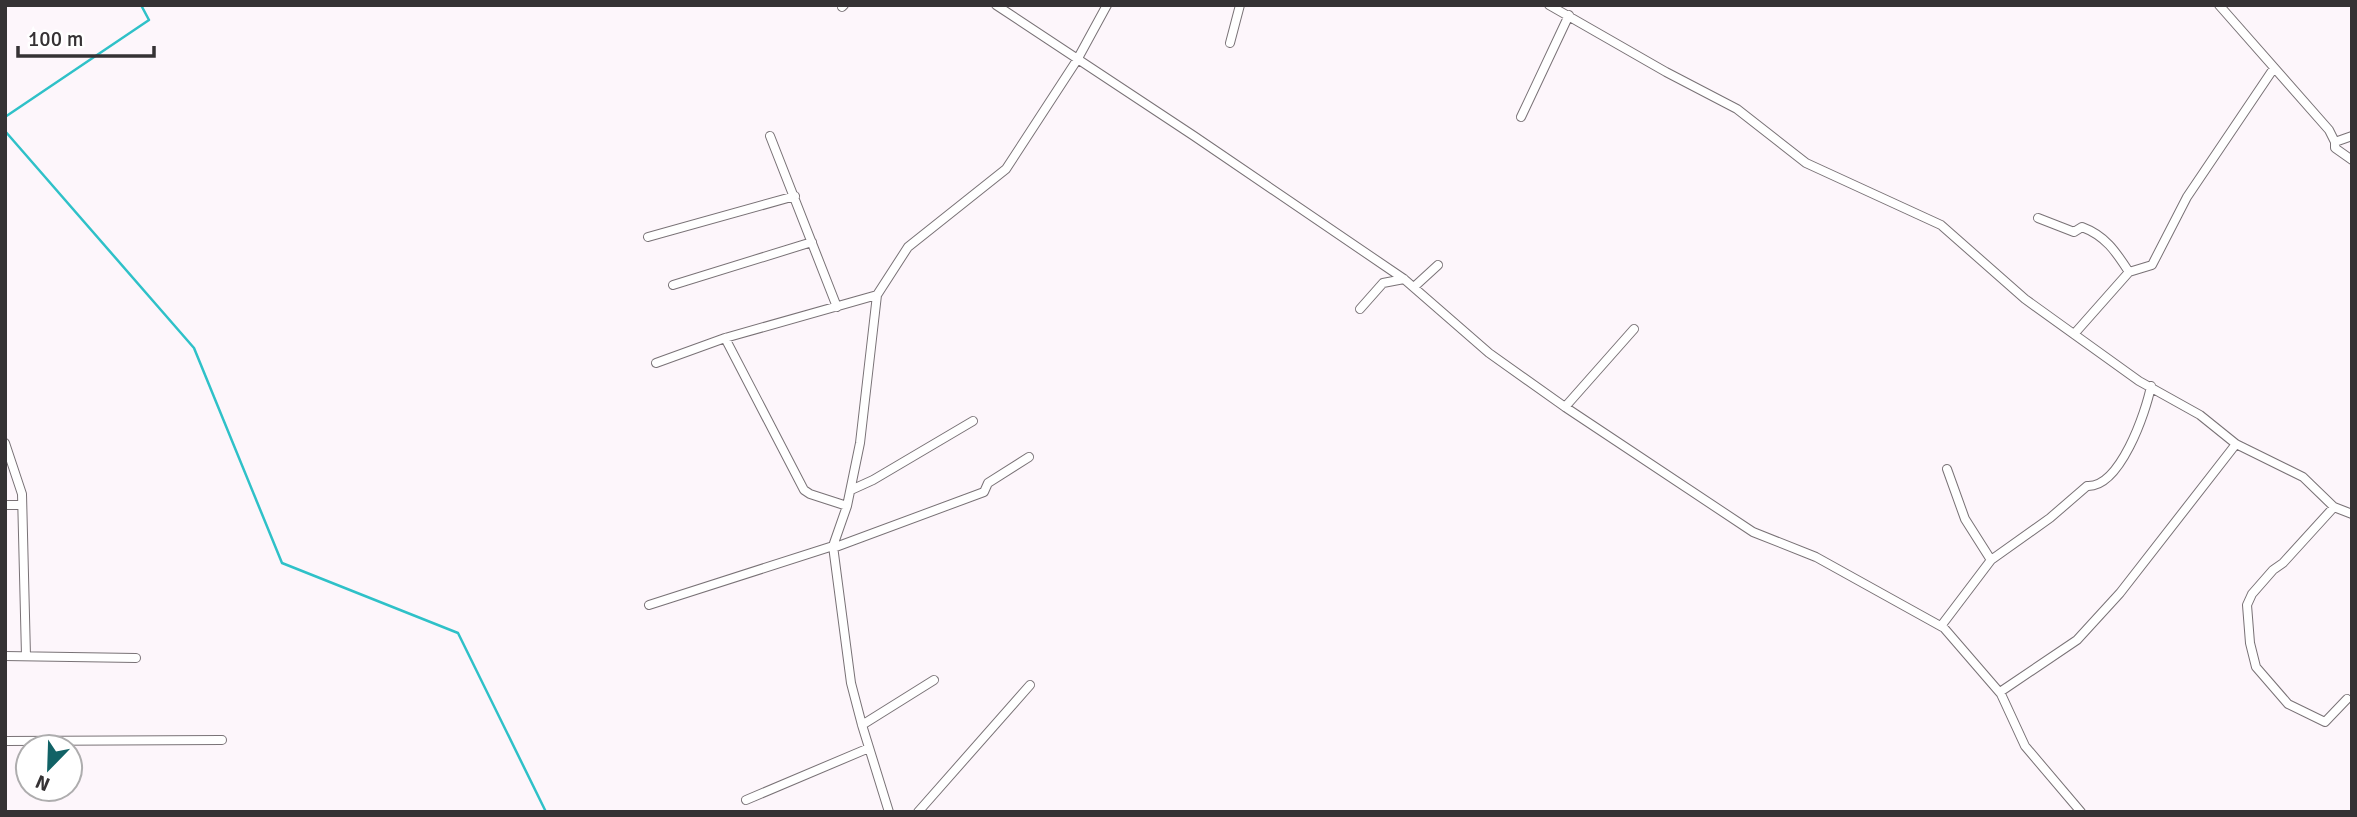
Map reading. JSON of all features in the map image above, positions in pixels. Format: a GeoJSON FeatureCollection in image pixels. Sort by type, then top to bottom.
{"type":"FeatureCollection","features":[{"type":"Feature","properties":{"kind":"street"},"geometry":{"type":"LineString","coordinates":[[996,5],[1404,279],[1489,353],[1565,407],[1754,532],[1816,557],[1941,626],[2000,692],[2025,746],[2081,812]]}},
{"type":"Feature","properties":{"kind":"street"},"geometry":{"type":"LineString","coordinates":[[889,812],[851,683],[833,547],[847,506],[860,443],[877,295],[908,247],[1006,169],[1077,60],[1107,5]]}},
{"type":"Feature","properties":{"kind":"street"},"geometry":{"type":"LineString","coordinates":[[1230,43],[1240,5]]}},
{"type":"Feature","properties":{"kind":"street"},"geometry":{"type":"LineString","coordinates":[[1549,5],[1737,109],[1806,163],[1941,225],[2025,299],[2139,381],[2200,415],[2236,444],[2303,477],[2334,507],[2352,514]]}},
{"type":"Feature","properties":{"kind":"street"},"geometry":{"type":"LineString","coordinates":[[2219,5],[2329,130],[2335,148],[2352,160]]}},
{"type":"Feature","properties":{"kind":"street"},"geometry":{"type":"LineString","coordinates":[[1521,117],[1569,15]]}},
{"type":"Feature","properties":{"kind":"street"},"geometry":{"type":"LineString","coordinates":[[2075,333],[2129,272],[2152,265],[2187,197],[2274,68]]}},
{"type":"Feature","properties":{"kind":"street"},"geometry":{"type":"LineString","coordinates":[[770,136],[836,307]]}},
{"type":"Feature","properties":{"kind":"street"},"geometry":{"type":"LineString","coordinates":[[2335,142],[2352,136]]}},
{"type":"Feature","properties":{"kind":"street"},"geometry":{"type":"LineString","coordinates":[[648,237],[795,196]]}},
{"type":"Feature","properties":{"kind":"street"},"geometry":{"type":"LineString","coordinates":[[2038,218],[2074,232],[2082,227],[2111,243],[2129,272]]}},
{"type":"Feature","properties":{"kind":"street"},"geometry":{"type":"LineString","coordinates":[[673,285],[812,242]]}},
{"type":"Feature","properties":{"kind":"street"},"geometry":{"type":"LineString","coordinates":[[1414,287],[1438,265]]}},
{"type":"Feature","properties":{"kind":"street"},"geometry":{"type":"LineString","coordinates":[[1360,309],[1383,283],[1404,279]]}},
{"type":"Feature","properties":{"kind":"street"},"geometry":{"type":"LineString","coordinates":[[656,363],[726,338],[877,295]]}},
{"type":"Feature","properties":{"kind":"street"},"geometry":{"type":"LineString","coordinates":[[1565,407],[1634,329]]}},
{"type":"Feature","properties":{"kind":"street"},"geometry":{"type":"LineString","coordinates":[[726,338],[804,490],[810,495],[847,506]]}},
{"type":"Feature","properties":{"kind":"street"},"geometry":{"type":"LineString","coordinates":[[1941,626],[1991,560],[2050,518],[2087,486],[2103,482],[2112,472],[2140,428],[2151,386]]}},
{"type":"Feature","properties":{"kind":"street"},"geometry":{"type":"LineString","coordinates":[[851,490],[873,480],[973,421]]}},
{"type":"Feature","properties":{"kind":"street"},"geometry":{"type":"LineString","coordinates":[[5,443],[22,494],[26,656]]}},
{"type":"Feature","properties":{"kind":"street"},"geometry":{"type":"LineString","coordinates":[[2000,692],[2077,640],[2120,593],[2236,444]]}},
{"type":"Feature","properties":{"kind":"street"},"geometry":{"type":"LineString","coordinates":[[649,605],[833,547],[984,492],[988,483],[1029,457]]}},
{"type":"Feature","properties":{"kind":"street"},"geometry":{"type":"LineString","coordinates":[[1947,469],[1965,519],[1991,560]]}},
{"type":"Feature","properties":{"kind":"street"},"geometry":{"type":"LineString","coordinates":[[5,505],[22,505]]}},
{"type":"Feature","properties":{"kind":"street"},"geometry":{"type":"LineString","coordinates":[[2334,507],[2283,563],[2273,570],[2252,594],[2247,605],[2250,643],[2256,667],[2288,704],[2325,722],[2347,699]]}},
{"type":"Feature","properties":{"kind":"street"},"geometry":{"type":"LineString","coordinates":[[5,656],[136,658]]}},
{"type":"Feature","properties":{"kind":"street"},"geometry":{"type":"LineString","coordinates":[[862,724],[934,680]]}},
{"type":"Feature","properties":{"kind":"street"},"geometry":{"type":"LineString","coordinates":[[918,812],[1030,685]]}},
{"type":"Feature","properties":{"kind":"street"},"geometry":{"type":"LineString","coordinates":[[5,741],[222,740]]}},
{"type":"Feature","properties":{"kind":"street"},"geometry":{"type":"LineString","coordinates":[[746,800],[869,748]]}},
{"type":"Feature","properties":{"kind":"waterway"},"geometry":{"type":"LineString","coordinates":[[5,117],[149,20],[141,5]]}},
{"type":"Feature","properties":{"kind":"waterway"},"geometry":{"type":"LineString","coordinates":[[5,131],[194,348],[282,563],[458,633],[546,812]]}}]}
